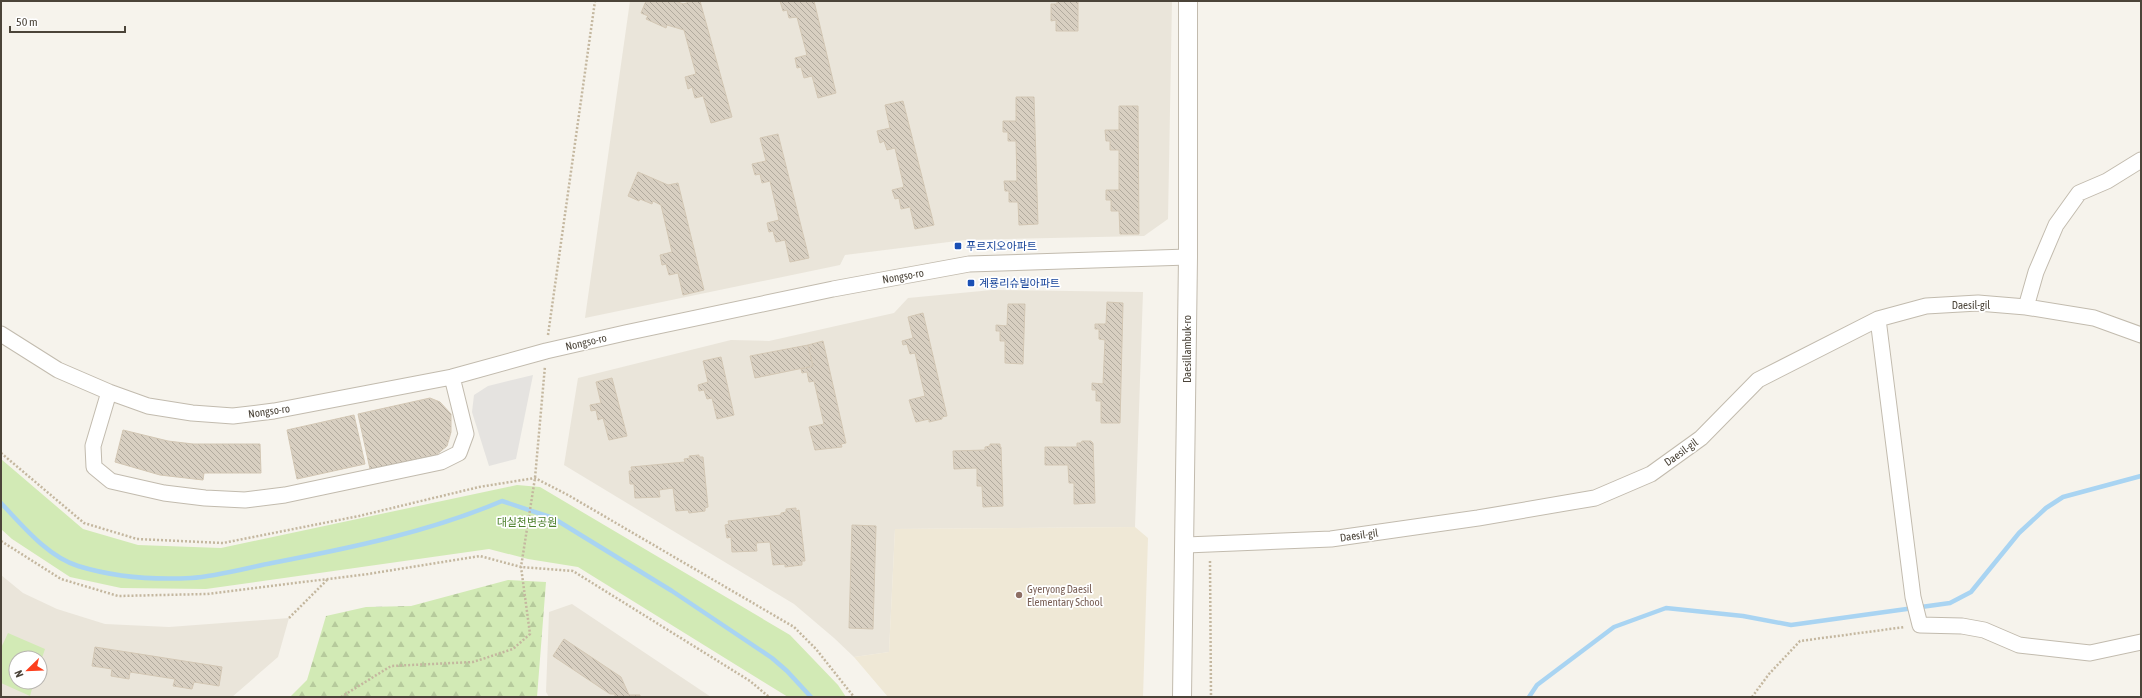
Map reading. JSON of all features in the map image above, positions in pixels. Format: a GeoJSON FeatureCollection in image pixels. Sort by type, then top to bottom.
{"type":"FeatureCollection","features":[{"type":"Feature","properties":{"kind":"street","name":"Daesillambuk-ro"},"geometry":{"type":"LineString","coordinates":[[1182,697],[1186,545],[1188,1]]}},
{"type":"Feature","properties":{"kind":"street"},"geometry":{"type":"LineString","coordinates":[[2026,307],[2036,272],[2056,225],[2079,193],[2140,164]]}},
{"type":"Feature","properties":{"kind":"street","name":"Nongso-ro"},"geometry":{"type":"LineString","coordinates":[[1,336],[58,370],[109,392],[148,406],[192,413],[233,416],[274,411],[452,377],[546,351],[833,289],[970,264],[1188,257]]}},
{"type":"Feature","properties":{"kind":"street","name":"Daesil-gil"},"geometry":{"type":"LineString","coordinates":[[1186,545],[1331,539],[1478,518],[1595,498],[1651,474],[1701,438],[1758,380],[1878,319],[1926,306],[1978,303],[2026,307],[2094,318],[2141,335]]}},
{"type":"Feature","properties":{"kind":"street"},"geometry":{"type":"LineString","coordinates":[[1878,319],[1914,601],[1919,622],[1962,626],[1984,630],[2019,645],[2090,653],[2141,642]]}},
{"type":"Feature","properties":{"kind":"street"},"geometry":{"type":"LineString","coordinates":[[109,392],[93,446],[94,468],[111,481],[164,493],[205,498],[245,500],[285,495],[441,462],[459,453],[466,434],[452,377]]}},
{"type":"Feature","properties":{"kind":"path"},"geometry":{"type":"LineString","coordinates":[[341,697],[391,666],[473,662],[513,649],[530,634],[521,567],[523,546],[535,478],[546,351],[595,1]]}},
{"type":"Feature","properties":{"kind":"path"},"geometry":{"type":"LineString","coordinates":[[1,453],[84,523],[145,540],[223,543],[360,516],[479,487],[535,478],[568,495],[794,627],[816,649],[854,697]]}},
{"type":"Feature","properties":{"kind":"path"},"geometry":{"type":"LineString","coordinates":[[1,541],[61,578],[118,596],[207,594],[328,579],[480,556],[521,567],[572,571],[750,681],[770,697]]}},
{"type":"Feature","properties":{"kind":"path"},"geometry":{"type":"LineString","coordinates":[[1210,561],[1211,697]]}},
{"type":"Feature","properties":{"kind":"path"},"geometry":{"type":"LineString","coordinates":[[289,618],[328,579]]}},
{"type":"Feature","properties":{"kind":"path"},"geometry":{"type":"LineString","coordinates":[[1752,697],[1769,674],[1800,641],[1919,622]]}},
{"type":"Feature","properties":{"kind":"shaded area"},"geometry":{"type":"Polygon","coordinates":[[[630,1],[1172,1],[1168,219],[1144,236],[965,240],[845,255],[840,265],[585,318],[630,1]]]}},
{"type":"Feature","properties":{"kind":"shaded area"},"geometry":{"type":"Polygon","coordinates":[[[992,290],[1143,292],[1135,527],[895,529],[889,652],[854,657],[794,604],[564,465],[578,378],[731,340],[769,341],[894,313],[908,298],[992,290]]]}},
{"type":"Feature","properties":{"kind":"shaded area"},"geometry":{"type":"Polygon","coordinates":[[[533,375],[516,459],[489,466],[472,412],[474,395],[488,386],[533,375]]]}},
{"type":"Feature","properties":{"kind":"shaded area","name":"Gyeryong Daesil Elementary School"},"geometry":{"type":"Polygon","coordinates":[[[1135,527],[1148,538],[1143,697],[888,697],[854,657],[889,652],[895,529],[1135,527]]]}},
{"type":"Feature","properties":{"kind":"shaded area"},"geometry":{"type":"Polygon","coordinates":[[[1,575],[23,593],[57,609],[105,624],[169,627],[289,618],[278,657],[232,697],[1,697],[1,575]]]}},
{"type":"Feature","properties":{"kind":"shaded area"},"geometry":{"type":"Polygon","coordinates":[[[572,604],[711,697],[549,697],[546,692],[549,612],[572,604]]]}},
{"type":"Feature","properties":{"kind":"green space","name":"대실천변공원"},"geometry":{"type":"Polygon","coordinates":[[[1,459],[83,529],[138,545],[221,548],[517,485],[540,487],[790,635],[838,685],[846,697],[788,697],[578,567],[528,559],[489,549],[206,589],[121,588],[70,577],[12,539],[1,529],[1,459]]]}},
{"type":"Feature","properties":{"kind":"green space"},"geometry":{"type":"Polygon","coordinates":[[[508,580],[546,582],[537,697],[290,697],[307,680],[326,616],[366,607],[411,606],[508,580]]]}},
{"type":"Feature","properties":{"kind":"green space"},"geometry":{"type":"Polygon","coordinates":[[[8,633],[45,649],[8,650],[8,686],[1,683],[1,648],[8,633]]]}},
{"type":"Feature","properties":{"kind":"green space"},"geometry":{"type":"Polygon","coordinates":[[[17,690],[32,690],[30,696],[17,690]]]}},
{"type":"Feature","properties":{"kind":"building"},"geometry":{"type":"Polygon","coordinates":[[[646,1],[676,1],[683,4],[687,3],[687,1],[700,1],[732,117],[711,123],[703,96],[695,98],[692,87],[688,89],[685,77],[696,74],[684,30],[667,25],[666,28],[646,19],[648,16],[641,13],[646,1]]]}},
{"type":"Feature","properties":{"kind":"building"},"geometry":{"type":"Polygon","coordinates":[[[780,1],[814,1],[836,93],[818,98],[812,76],[804,78],[801,67],[797,68],[795,58],[807,55],[797,17],[789,18],[787,10],[783,11],[780,1]]]}},
{"type":"Feature","properties":{"kind":"building"},"geometry":{"type":"Polygon","coordinates":[[[1057,1],[1078,1],[1078,31],[1056,31],[1056,20],[1051,21],[1051,4],[1057,4],[1057,1]]]}},
{"type":"Feature","properties":{"kind":"building"},"geometry":{"type":"Polygon","coordinates":[[[1016,97],[1034,97],[1038,224],[1019,225],[1018,202],[1009,202],[1009,191],[1005,191],[1004,181],[1017,181],[1016,141],[1008,141],[1008,132],[1003,132],[1003,121],[1016,121],[1016,97]]]}},
{"type":"Feature","properties":{"kind":"building"},"geometry":{"type":"Polygon","coordinates":[[[903,101],[934,225],[915,229],[910,207],[901,209],[899,198],[895,199],[892,190],[904,187],[895,148],[887,150],[884,141],[880,143],[877,131],[890,128],[885,105],[903,101]]]}},
{"type":"Feature","properties":{"kind":"building"},"geometry":{"type":"Polygon","coordinates":[[[1119,106],[1138,106],[1139,234],[1120,234],[1119,211],[1111,211],[1111,200],[1106,200],[1106,190],[1119,190],[1119,150],[1110,150],[1110,141],[1106,141],[1105,130],[1119,130],[1119,106]]]}},
{"type":"Feature","properties":{"kind":"building"},"geometry":{"type":"Polygon","coordinates":[[[778,134],[809,258],[790,262],[785,240],[776,242],[773,231],[769,232],[767,223],[779,220],[770,181],[762,183],[760,174],[755,175],[752,164],[766,161],[760,138],[778,134]]]}},
{"type":"Feature","properties":{"kind":"building"},"geometry":{"type":"Polygon","coordinates":[[[638,172],[668,185],[678,183],[704,290],[683,295],[678,273],[669,275],[666,264],[662,265],[660,255],[672,252],[661,205],[653,201],[652,204],[640,199],[639,201],[628,196],[638,172]]]}},
{"type":"Feature","properties":{"kind":"building"},"geometry":{"type":"Polygon","coordinates":[[[1107,302],[1123,303],[1120,423],[1101,423],[1101,401],[1096,401],[1096,390],[1092,390],[1092,383],[1103,384],[1105,340],[1099,339],[1099,329],[1095,329],[1095,324],[1106,324],[1107,302]]]}},
{"type":"Feature","properties":{"kind":"building"},"geometry":{"type":"Polygon","coordinates":[[[1008,304],[1025,304],[1023,364],[1005,363],[1005,341],[1000,341],[1000,331],[996,331],[996,325],[1007,326],[1008,304]]]}},
{"type":"Feature","properties":{"kind":"building"},"geometry":{"type":"Polygon","coordinates":[[[923,313],[947,416],[942,417],[942,419],[929,422],[929,419],[916,422],[909,400],[925,396],[915,353],[910,354],[907,344],[903,345],[902,341],[913,338],[908,317],[923,313]]]}},
{"type":"Feature","properties":{"kind":"building"},"geometry":{"type":"Polygon","coordinates":[[[823,341],[846,443],[841,444],[842,447],[815,450],[809,427],[824,424],[814,381],[809,382],[807,372],[802,373],[801,369],[813,366],[808,345],[823,341]]]}},
{"type":"Feature","properties":{"kind":"building"},"geometry":{"type":"Polygon","coordinates":[[[808,345],[813,366],[755,378],[750,356],[808,345]]]}},
{"type":"Feature","properties":{"kind":"building"},"geometry":{"type":"Polygon","coordinates":[[[721,357],[734,415],[717,419],[712,398],[707,399],[704,390],[699,391],[698,385],[708,382],[703,361],[721,357]]]}},
{"type":"Feature","properties":{"kind":"building"},"geometry":{"type":"Polygon","coordinates":[[[612,378],[627,436],[609,440],[603,418],[598,420],[596,410],[591,411],[590,405],[601,403],[596,382],[612,378]]]}},
{"type":"Feature","properties":{"kind":"building"},"geometry":{"type":"Polygon","coordinates":[[[430,398],[440,402],[451,414],[451,432],[447,446],[436,455],[370,469],[358,414],[430,398]]]}},
{"type":"Feature","properties":{"kind":"building"},"geometry":{"type":"Polygon","coordinates":[[[354,415],[365,464],[297,479],[287,430],[354,415]]]}},
{"type":"Feature","properties":{"kind":"building"},"geometry":{"type":"Polygon","coordinates":[[[123,430],[168,441],[193,444],[260,444],[261,473],[204,473],[203,480],[160,475],[115,462],[123,430]]]}},
{"type":"Feature","properties":{"kind":"building"},"geometry":{"type":"Polygon","coordinates":[[[1082,441],[1091,441],[1093,443],[1095,503],[1074,504],[1074,483],[1069,483],[1068,465],[1045,465],[1045,447],[1077,447],[1077,443],[1081,443],[1082,441]]]}},
{"type":"Feature","properties":{"kind":"building"},"geometry":{"type":"Polygon","coordinates":[[[990,444],[1000,444],[1001,447],[1003,506],[983,507],[982,486],[977,486],[977,468],[954,469],[953,451],[985,450],[985,447],[990,446],[990,444]]]}},
{"type":"Feature","properties":{"kind":"building"},"geometry":{"type":"Polygon","coordinates":[[[699,455],[699,457],[703,457],[708,507],[705,508],[705,511],[689,513],[688,510],[676,511],[673,488],[659,490],[660,497],[635,498],[634,484],[630,484],[629,471],[632,471],[631,467],[685,462],[684,459],[690,458],[689,456],[699,455]]]}},
{"type":"Feature","properties":{"kind":"building"},"geometry":{"type":"Polygon","coordinates":[[[796,508],[796,511],[799,510],[805,561],[802,561],[802,565],[785,567],[785,564],[773,565],[770,542],[756,543],[757,551],[732,552],[731,537],[727,538],[725,525],[729,524],[728,521],[781,515],[781,513],[786,512],[786,509],[796,508]]]}},
{"type":"Feature","properties":{"kind":"building"},"geometry":{"type":"Polygon","coordinates":[[[852,525],[876,526],[873,629],[849,628],[852,525]]]}},
{"type":"Feature","properties":{"kind":"building"},"geometry":{"type":"Polygon","coordinates":[[[564,639],[621,677],[629,695],[640,695],[640,697],[615,697],[615,694],[610,694],[553,656],[564,639]]]}},
{"type":"Feature","properties":{"kind":"building"},"geometry":{"type":"Polygon","coordinates":[[[95,647],[222,667],[219,686],[194,682],[192,689],[173,686],[175,679],[130,672],[129,679],[111,676],[112,669],[92,666],[95,647]]]}},
{"type":"Feature","properties":{"kind":"waterway"},"geometry":{"type":"LineString","coordinates":[[1529,697],[1537,685],[1614,627],[1666,608],[1743,616],[1791,625],[1950,603],[1971,592],[2019,533],[2046,508],[2063,497],[2141,476]]}},
{"type":"Feature","properties":{"kind":"waterway"},"geometry":{"type":"LineString","coordinates":[[1,503],[46,548],[78,566],[106,573],[134,577],[177,579],[222,574],[360,545],[446,522],[502,501],[553,518],[672,591],[772,658],[787,671],[811,697]]}},
{"type":"Feature","properties":{"kind":"place","name":"푸르지오아파트"},"geometry":{"type":"Point","coordinates":[958,246]}},
{"type":"Feature","properties":{"kind":"place","name":"계룡리슈빌아파트"},"geometry":{"type":"Point","coordinates":[971,283]}},
{"type":"Feature","properties":{"kind":"place","name":"Gyeryong Daesil Elementary School"},"geometry":{"type":"Point","coordinates":[1019,595]}}]}
